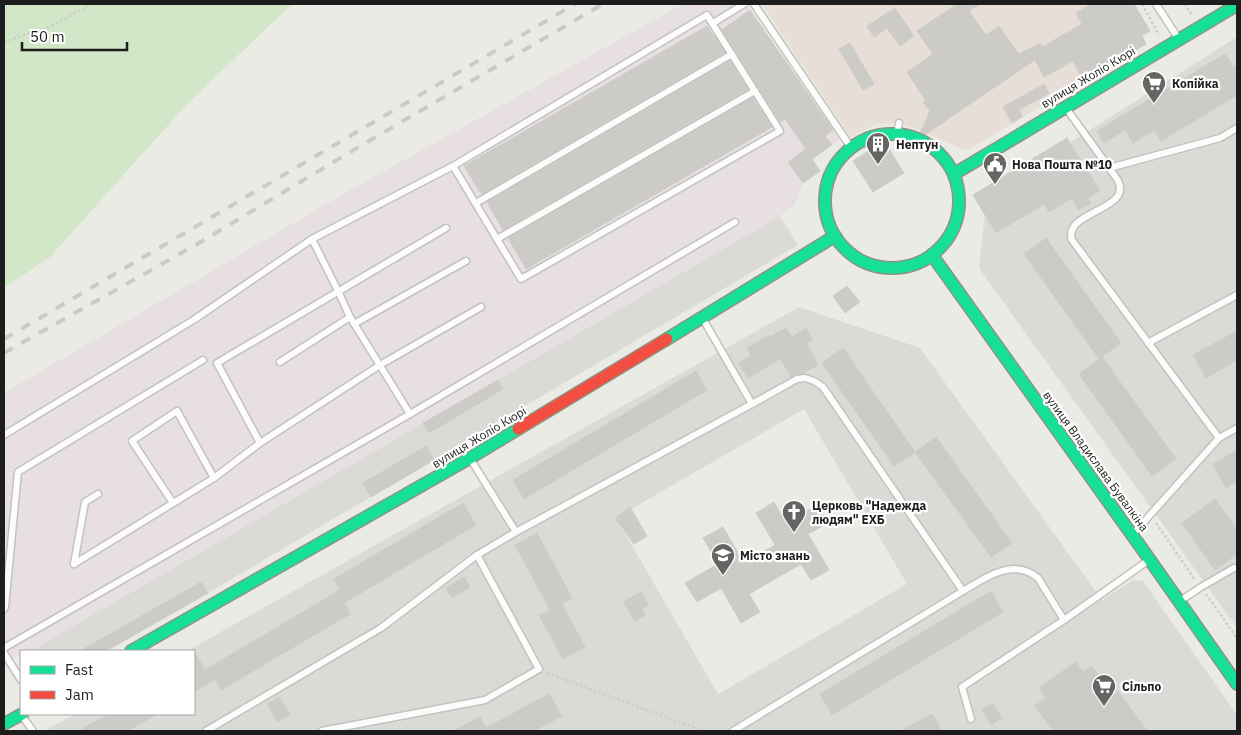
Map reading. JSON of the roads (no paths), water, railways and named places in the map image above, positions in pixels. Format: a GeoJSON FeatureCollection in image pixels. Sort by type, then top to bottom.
{"type":"FeatureCollection","features":[{"type":"Feature","properties":{"kind":"street","name":"вулиця Жоліо Кюрі"},"geometry":{"type":"LineString","coordinates":[[954,174],[1237,4]]}},
{"type":"Feature","properties":{"kind":"street"},"geometry":{"type":"LineString","coordinates":[[898,129],[904,134],[924,142],[942,156],[954,174],[959,196],[957,218],[947,239],[932,255],[912,265],[890,268],[869,264],[850,253],[835,236],[826,216],[825,194],[830,173],[850,146],[898,129]]}},
{"type":"Feature","properties":{"kind":"street","name":"вулиця Жоліо Кюрі"},"geometry":{"type":"LineString","coordinates":[[133,650],[470,458],[835,236]]}},
{"type":"Feature","properties":{"kind":"street","name":"вулиця Владислава Бувалкіна"},"geometry":{"type":"LineString","coordinates":[[932,255],[1237,684]]}},
{"type":"Feature","properties":{"kind":"street"},"geometry":{"type":"LineString","coordinates":[[4,724],[20,715]]}},
{"type":"Feature","properties":{"kind":"lane"},"geometry":{"type":"LineString","coordinates":[[712,23],[744,4]]}},
{"type":"Feature","properties":{"kind":"lane"},"geometry":{"type":"LineString","coordinates":[[754,4],[850,146]]}},
{"type":"Feature","properties":{"kind":"lane"},"geometry":{"type":"LineString","coordinates":[[1156,4],[1178,39]]}},
{"type":"Feature","properties":{"kind":"lane"},"geometry":{"type":"LineString","coordinates":[[4,435],[195,319],[312,239],[454,166],[708,15],[780,131],[521,279],[454,166]]}},
{"type":"Feature","properties":{"kind":"lane"},"geometry":{"type":"LineString","coordinates":[[476,203],[732,54]]}},
{"type":"Feature","properties":{"kind":"lane"},"geometry":{"type":"LineString","coordinates":[[497,239],[755,91]]}},
{"type":"Feature","properties":{"kind":"lane"},"geometry":{"type":"LineString","coordinates":[[1065,107],[1120,183],[1119,195],[1109,204],[1076,223],[1072,229],[1072,240],[1219,438]]}},
{"type":"Feature","properties":{"kind":"lane"},"geometry":{"type":"LineString","coordinates":[[1109,168],[1220,138],[1237,128]]}},
{"type":"Feature","properties":{"kind":"lane"},"geometry":{"type":"LineString","coordinates":[[4,648],[410,414],[735,222]]}},
{"type":"Feature","properties":{"kind":"lane"},"geometry":{"type":"LineString","coordinates":[[260,443],[217,363],[446,228]]}},
{"type":"Feature","properties":{"kind":"lane"},"geometry":{"type":"LineString","coordinates":[[312,239],[350,317],[410,414]]}},
{"type":"Feature","properties":{"kind":"lane"},"geometry":{"type":"LineString","coordinates":[[354,324],[466,261]]}},
{"type":"Feature","properties":{"kind":"lane"},"geometry":{"type":"LineString","coordinates":[[1148,343],[1237,295]]}},
{"type":"Feature","properties":{"kind":"lane"},"geometry":{"type":"LineString","coordinates":[[98,494],[85,502],[74,564],[214,478],[260,443],[380,365],[481,307]]}},
{"type":"Feature","properties":{"kind":"lane"},"geometry":{"type":"LineString","coordinates":[[280,362],[350,317]]}},
{"type":"Feature","properties":{"kind":"lane"},"geometry":{"type":"LineString","coordinates":[[702,318],[752,404]]}},
{"type":"Feature","properties":{"kind":"lane"},"geometry":{"type":"LineString","coordinates":[[4,609],[18,472],[203,360]]}},
{"type":"Feature","properties":{"kind":"lane"},"geometry":{"type":"LineString","coordinates":[[206,731],[381,628],[477,555],[797,379],[805,378],[823,387],[962,591]]}},
{"type":"Feature","properties":{"kind":"lane"},"geometry":{"type":"LineString","coordinates":[[173,503],[132,440],[177,411],[214,478]]}},
{"type":"Feature","properties":{"kind":"lane"},"geometry":{"type":"LineString","coordinates":[[1132,535],[1219,438],[1237,428]]}},
{"type":"Feature","properties":{"kind":"lane"},"geometry":{"type":"LineString","coordinates":[[470,458],[516,532]]}},
{"type":"Feature","properties":{"kind":"lane"},"geometry":{"type":"LineString","coordinates":[[322,731],[485,700],[539,670],[477,555]]}},
{"type":"Feature","properties":{"kind":"lane"},"geometry":{"type":"LineString","coordinates":[[971,719],[962,687],[1064,620],[1150,560]]}},
{"type":"Feature","properties":{"kind":"lane"},"geometry":{"type":"LineString","coordinates":[[1179,602],[1201,587],[1237,568]]}},
{"type":"Feature","properties":{"kind":"lane"},"geometry":{"type":"LineString","coordinates":[[733,731],[962,591],[1001,571],[1020,569],[1038,578],[1064,620]]}},
{"type":"Feature","properties":{"kind":"lane"},"geometry":{"type":"LineString","coordinates":[[4,653],[20,678]]}},
{"type":"Feature","properties":{"kind":"lane"},"geometry":{"type":"LineString","coordinates":[[22,715],[33,731]]}},
{"type":"Feature","properties":{"kind":"railway"},"geometry":{"type":"LineString","coordinates":[[4,339],[575,4]]}},
{"type":"Feature","properties":{"kind":"railway"},"geometry":{"type":"LineString","coordinates":[[4,353],[199,243],[603,4]]}},
{"type":"Feature","properties":{"kind":"place","name":"Копійка"},"geometry":{"type":"Point","coordinates":[1154,104]}},
{"type":"Feature","properties":{"kind":"place","name":"Нептун"},"geometry":{"type":"Point","coordinates":[878,165]}},
{"type":"Feature","properties":{"kind":"place","name":"Нова Пошта №10"},"geometry":{"type":"Point","coordinates":[995,185]}},
{"type":"Feature","properties":{"kind":"place","name":"Церковь \"Надежда людям\" ЕХБ"},"geometry":{"type":"Point","coordinates":[794,533]}},
{"type":"Feature","properties":{"kind":"place","name":"Місто знань"},"geometry":{"type":"Point","coordinates":[723,576]}},
{"type":"Feature","properties":{"kind":"place","name":"Сільпо"},"geometry":{"type":"Point","coordinates":[1104,707]}}]}
